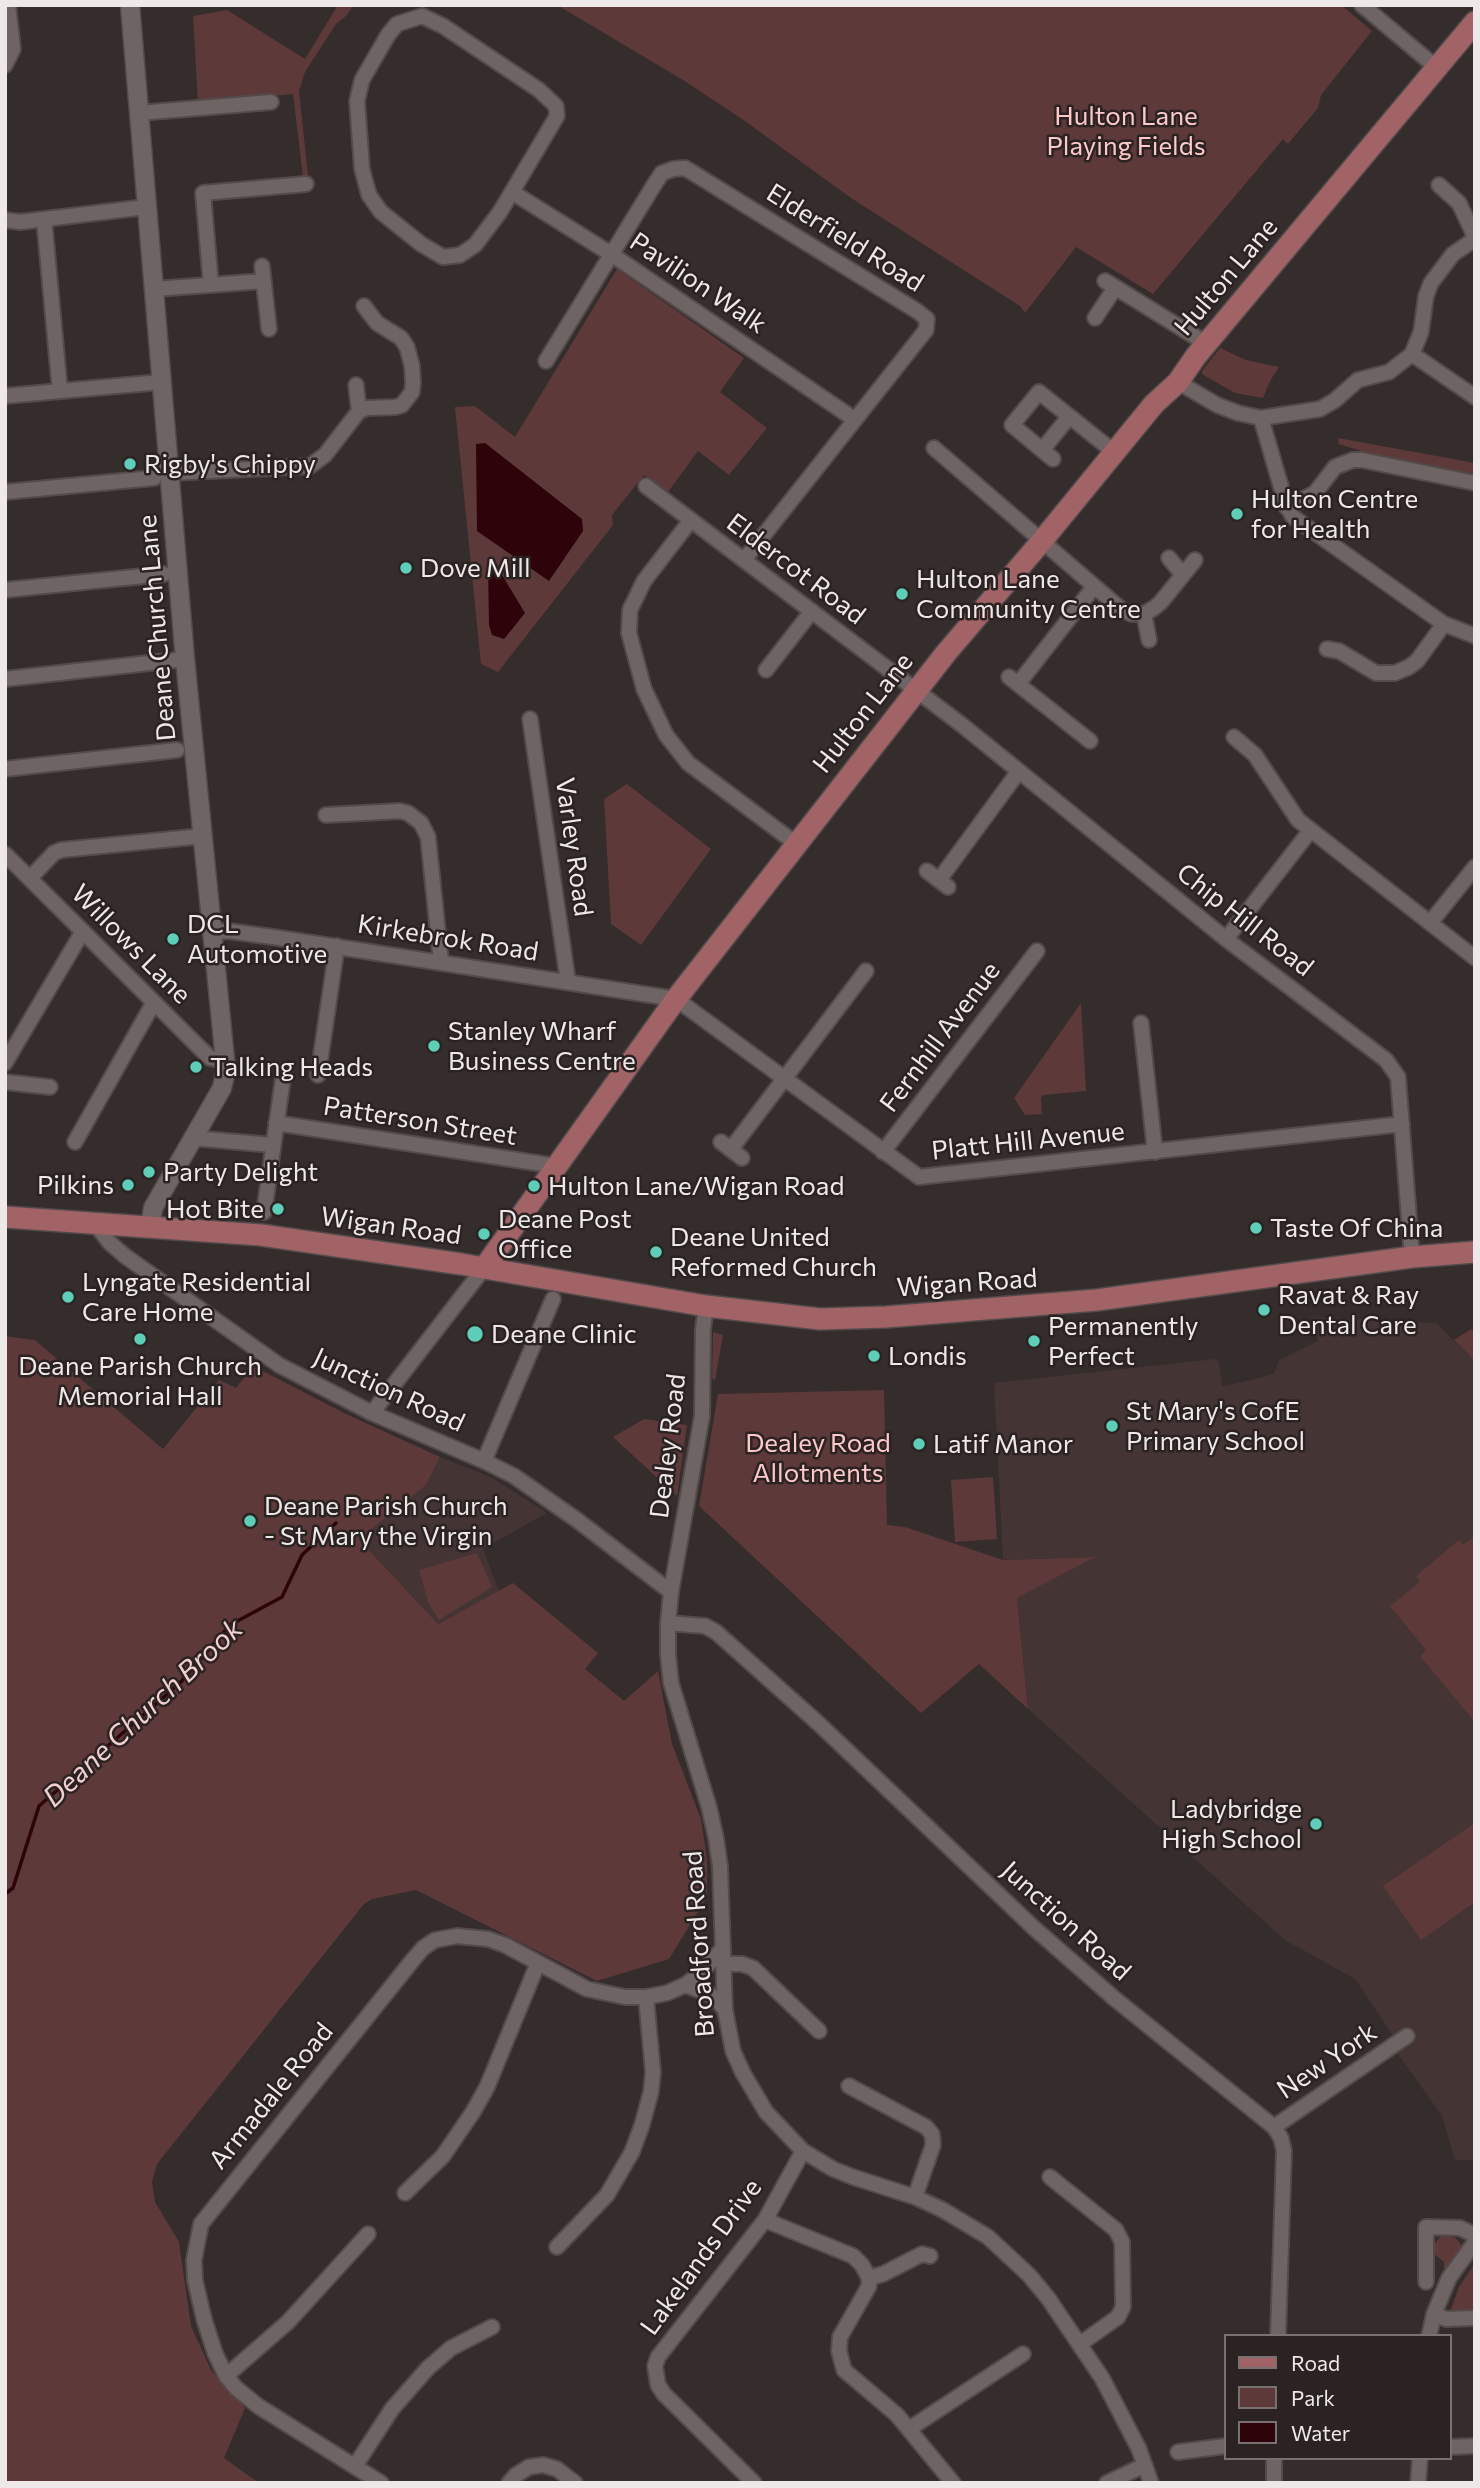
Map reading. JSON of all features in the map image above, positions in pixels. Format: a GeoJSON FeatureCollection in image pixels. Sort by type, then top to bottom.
{"type":"FeatureCollection","features":[{"type":"Feature","properties":{"kind":"main road","name":"Hulton Lane"},"geometry":{"type":"LineString","coordinates":[[484,1268],[676,999],[795,843],[954,644],[1154,404],[1178,382],[1475,22]]}},
{"type":"Feature","properties":{"kind":"main road","name":"Wigan Road"},"geometry":{"type":"LineString","coordinates":[[5,1217],[261,1235],[484,1268],[706,1306],[806,1318],[899,1316],[1104,1300],[1412,1257],[1475,1252]]}},
{"type":"Feature","properties":{"kind":"street"},"geometry":{"type":"LineString","coordinates":[[5,65],[13,49],[8,5]]}},
{"type":"Feature","properties":{"kind":"street","name":"Deane Church Lane"},"geometry":{"type":"LineString","coordinates":[[130,5],[161,382],[161,475],[185,659],[225,1061],[224,1083],[153,1208],[150,1227]]}},
{"type":"Feature","properties":{"kind":"street"},"geometry":{"type":"LineString","coordinates":[[1362,5],[1437,68]]}},
{"type":"Feature","properties":{"kind":"street"},"geometry":{"type":"LineString","coordinates":[[422,16],[443,26],[539,90],[556,106],[557,116],[512,192],[487,232],[475,245],[460,255],[443,257],[421,244],[381,212],[369,195],[362,170],[357,100],[362,80],[397,24],[422,16]]}},
{"type":"Feature","properties":{"kind":"street"},"geometry":{"type":"LineString","coordinates":[[139,113],[271,102]]}},
{"type":"Feature","properties":{"kind":"street","name":"Elderfield Road"},"geometry":{"type":"LineString","coordinates":[[546,361],[662,173],[685,168],[927,319],[926,330],[744,559]]}},
{"type":"Feature","properties":{"kind":"street"},"geometry":{"type":"LineString","coordinates":[[211,285],[203,193],[290,192],[306,184]]}},
{"type":"Feature","properties":{"kind":"street"},"geometry":{"type":"LineString","coordinates":[[1178,382],[1217,405],[1261,418],[1320,409],[1334,401],[1358,380],[1389,372],[1412,354],[1421,332],[1426,296],[1431,283],[1452,254],[1475,238],[1464,209],[1450,203],[1439,185]]}},
{"type":"Feature","properties":{"kind":"street","name":"Pavilion Walk"},"geometry":{"type":"LineString","coordinates":[[512,192],[611,254],[854,419]]}},
{"type":"Feature","properties":{"kind":"street"},"geometry":{"type":"LineString","coordinates":[[5,220],[20,222],[146,207]]}},
{"type":"Feature","properties":{"kind":"street"},"geometry":{"type":"LineString","coordinates":[[44,219],[60,391]]}},
{"type":"Feature","properties":{"kind":"street"},"geometry":{"type":"LineString","coordinates":[[262,265],[270,329]]}},
{"type":"Feature","properties":{"kind":"street"},"geometry":{"type":"LineString","coordinates":[[154,289],[264,281]]}},
{"type":"Feature","properties":{"kind":"street"},"geometry":{"type":"LineString","coordinates":[[1095,318],[1110,284],[1207,344]]}},
{"type":"Feature","properties":{"kind":"street"},"geometry":{"type":"LineString","coordinates":[[5,492],[161,475],[310,466],[325,455],[359,411],[396,407],[408,399],[412,392],[412,366],[403,334],[377,323],[364,306]]}},
{"type":"Feature","properties":{"kind":"street"},"geometry":{"type":"LineString","coordinates":[[1412,354],[1475,397]]}},
{"type":"Feature","properties":{"kind":"street"},"geometry":{"type":"LineString","coordinates":[[7,398],[161,382]]}},
{"type":"Feature","properties":{"kind":"street"},"geometry":{"type":"LineString","coordinates":[[356,385],[359,411]]}},
{"type":"Feature","properties":{"kind":"street"},"geometry":{"type":"LineString","coordinates":[[1069,417],[1047,455],[1012,425],[1039,392],[1114,452]]}},
{"type":"Feature","properties":{"kind":"street"},"geometry":{"type":"LineString","coordinates":[[1261,418],[1287,508],[1299,522],[1444,624],[1475,636]]}},
{"type":"Feature","properties":{"kind":"street"},"geometry":{"type":"LineString","coordinates":[[934,448],[1041,542],[1058,553],[1093,588],[1122,610],[1132,614],[1144,614],[1161,602],[1195,560]]}},
{"type":"Feature","properties":{"kind":"street"},"geometry":{"type":"LineString","coordinates":[[1287,508],[1315,493],[1335,467],[1353,460],[1475,483]]}},
{"type":"Feature","properties":{"kind":"street","name":"Eldercot Road"},"geometry":{"type":"LineString","coordinates":[[646,486],[917,691]]}},
{"type":"Feature","properties":{"kind":"street"},"geometry":{"type":"LineString","coordinates":[[691,520],[633,599],[629,633],[643,689],[675,750],[688,763],[795,843]]}},
{"type":"Feature","properties":{"kind":"street"},"geometry":{"type":"LineString","coordinates":[[1169,558],[1183,575]]}},
{"type":"Feature","properties":{"kind":"street"},"geometry":{"type":"LineString","coordinates":[[5,590],[164,574]]}},
{"type":"Feature","properties":{"kind":"street"},"geometry":{"type":"LineString","coordinates":[[1090,741],[1014,680],[1093,588]]}},
{"type":"Feature","properties":{"kind":"street"},"geometry":{"type":"LineString","coordinates":[[766,670],[812,611]]}},
{"type":"Feature","properties":{"kind":"street"},"geometry":{"type":"LineString","coordinates":[[1144,614],[1149,640]]}},
{"type":"Feature","properties":{"kind":"street"},"geometry":{"type":"LineString","coordinates":[[1327,649],[1339,651],[1376,673],[1395,673],[1417,660],[1444,624]]}},
{"type":"Feature","properties":{"kind":"street"},"geometry":{"type":"LineString","coordinates":[[5,679],[185,659]]}},
{"type":"Feature","properties":{"kind":"street","name":"Chip Hill Road"},"geometry":{"type":"LineString","coordinates":[[917,691],[1227,939],[1386,1060],[1398,1077],[1412,1257]]}},
{"type":"Feature","properties":{"kind":"street","name":"Varley Road"},"geometry":{"type":"LineString","coordinates":[[530,719],[568,982]]}},
{"type":"Feature","properties":{"kind":"street"},"geometry":{"type":"LineString","coordinates":[[1234,737],[1255,755],[1293,815],[1310,831],[1475,958]]}},
{"type":"Feature","properties":{"kind":"street"},"geometry":{"type":"LineString","coordinates":[[5,769],[177,750]]}},
{"type":"Feature","properties":{"kind":"street"},"geometry":{"type":"LineString","coordinates":[[938,879],[1019,771]]}},
{"type":"Feature","properties":{"kind":"street"},"geometry":{"type":"LineString","coordinates":[[326,816],[400,811],[408,813],[421,823],[428,837],[441,962]]}},
{"type":"Feature","properties":{"kind":"street"},"geometry":{"type":"LineString","coordinates":[[1227,939],[1310,831]]}},
{"type":"Feature","properties":{"kind":"street"},"geometry":{"type":"LineString","coordinates":[[30,878],[54,853],[61,850],[203,836]]}},
{"type":"Feature","properties":{"kind":"street","name":"Willows Lane"},"geometry":{"type":"LineString","coordinates":[[5,854],[210,1058],[225,1061]]}},
{"type":"Feature","properties":{"kind":"street"},"geometry":{"type":"LineString","coordinates":[[1430,923],[1475,867]]}},
{"type":"Feature","properties":{"kind":"street"},"geometry":{"type":"LineString","coordinates":[[5,1063],[82,931]]}},
{"type":"Feature","properties":{"kind":"street","name":"Kirkebrok Road"},"geometry":{"type":"LineString","coordinates":[[213,932],[228,931],[337,946],[676,999]]}},
{"type":"Feature","properties":{"kind":"street"},"geometry":{"type":"LineString","coordinates":[[318,1075],[337,946]]}},
{"type":"Feature","properties":{"kind":"street","name":"Fernhill Avenue"},"geometry":{"type":"LineString","coordinates":[[883,1152],[1037,952]]}},
{"type":"Feature","properties":{"kind":"street"},"geometry":{"type":"LineString","coordinates":[[732,1150],[866,972]]}},
{"type":"Feature","properties":{"kind":"street","name":"Platt Hill Avenue"},"geometry":{"type":"LineString","coordinates":[[676,999],[912,1175],[926,1178],[1402,1124]]}},
{"type":"Feature","properties":{"kind":"street"},"geometry":{"type":"LineString","coordinates":[[75,1142],[154,1002]]}},
{"type":"Feature","properties":{"kind":"street"},"geometry":{"type":"LineString","coordinates":[[1141,1023],[1155,1152]]}},
{"type":"Feature","properties":{"kind":"street"},"geometry":{"type":"LineString","coordinates":[[264,1212],[284,1071]]}},
{"type":"Feature","properties":{"kind":"street"},"geometry":{"type":"LineString","coordinates":[[5,1082],[50,1087]]}},
{"type":"Feature","properties":{"kind":"street","name":"Patterson Street"},"geometry":{"type":"LineString","coordinates":[[276,1123],[556,1166]]}},
{"type":"Feature","properties":{"kind":"street"},"geometry":{"type":"LineString","coordinates":[[192,1138],[273,1145]]}},
{"type":"Feature","properties":{"kind":"street","name":"Junction Road"},"geometry":{"type":"LineString","coordinates":[[94,1223],[117,1250],[279,1365],[372,1413],[484,1461],[531,1487],[671,1592]]}},
{"type":"Feature","properties":{"kind":"street"},"geometry":{"type":"LineString","coordinates":[[372,1413],[484,1268]]}},
{"type":"Feature","properties":{"kind":"street"},"geometry":{"type":"LineString","coordinates":[[484,1461],[543,1339],[553,1299]]}},
{"type":"Feature","properties":{"kind":"street","name":"Dealey Road"},"geometry":{"type":"LineString","coordinates":[[671,1592],[702,1416],[702,1329],[706,1306]]}},
{"type":"Feature","properties":{"kind":"street","name":"Broadford Road"},"geometry":{"type":"LineString","coordinates":[[671,1592],[668,1623],[671,1683],[716,1838],[720,1866],[725,2010],[733,2051],[753,2092],[774,2121],[803,2151],[853,2178],[915,2197],[967,2223],[1009,2255],[1048,2298],[1080,2344],[1114,2400],[1151,2483]]}},
{"type":"Feature","properties":{"kind":"street","name":"Junction Road"},"geometry":{"type":"LineString","coordinates":[[668,1623],[705,1626],[716,1632],[828,1732],[1034,1928],[1115,1999],[1274,2127]]}},
{"type":"Feature","properties":{"kind":"street","name":"Armadale Road"},"geometry":{"type":"LineString","coordinates":[[381,2483],[258,2406],[226,2376],[204,2319],[195,2280],[195,2243],[201,2224],[423,1948],[435,1940],[472,1936],[505,1945],[587,1989],[615,1996],[646,1997],[667,1993],[685,1985],[701,1973],[723,1948]]}},
{"type":"Feature","properties":{"kind":"street"},"geometry":{"type":"LineString","coordinates":[[405,2193],[443,2156],[473,2112],[487,2087],[538,1963]]}},
{"type":"Feature","properties":{"kind":"street"},"geometry":{"type":"LineString","coordinates":[[723,1964],[741,1964],[753,1968],[819,2031]]}},
{"type":"Feature","properties":{"kind":"street"},"geometry":{"type":"LineString","coordinates":[[685,1985],[716,1998],[725,2010]]}},
{"type":"Feature","properties":{"kind":"street"},"geometry":{"type":"LineString","coordinates":[[557,2247],[607,2195],[632,2152],[642,2125],[651,2092],[653,2072],[646,1997]]}},
{"type":"Feature","properties":{"kind":"street","name":"New York"},"geometry":{"type":"LineString","coordinates":[[1274,2127],[1407,2036]]}},
{"type":"Feature","properties":{"kind":"street"},"geometry":{"type":"LineString","coordinates":[[849,2086],[926,2127],[932,2134],[933,2145],[915,2197]]}},
{"type":"Feature","properties":{"kind":"street"},"geometry":{"type":"LineString","coordinates":[[1274,2127],[1281,2138],[1284,2151],[1278,2334]]}},
{"type":"Feature","properties":{"kind":"street","name":"Lakelands Drive"},"geometry":{"type":"LineString","coordinates":[[754,2483],[664,2394],[658,2385],[655,2366],[657,2357],[765,2220],[803,2151]]}},
{"type":"Feature","properties":{"kind":"street"},"geometry":{"type":"LineString","coordinates":[[1050,2177],[1116,2230],[1122,2242],[1123,2307],[1118,2317],[1080,2344]]}},
{"type":"Feature","properties":{"kind":"street"},"geometry":{"type":"LineString","coordinates":[[765,2220],[853,2256],[862,2265],[869,2278],[869,2286],[840,2337],[841,2362],[850,2376],[897,2415],[953,2483]]}},
{"type":"Feature","properties":{"kind":"street"},"geometry":{"type":"LineString","coordinates":[[1426,2282],[1426,2227],[1460,2228],[1475,2235]]}},
{"type":"Feature","properties":{"kind":"street"},"geometry":{"type":"LineString","coordinates":[[226,2376],[288,2322],[368,2234]]}},
{"type":"Feature","properties":{"kind":"street"},"geometry":{"type":"LineString","coordinates":[[1429,2334],[1434,2314],[1449,2278],[1475,2242]]}},
{"type":"Feature","properties":{"kind":"street"},"geometry":{"type":"LineString","coordinates":[[869,2278],[883,2274],[922,2254],[930,2256]]}},
{"type":"Feature","properties":{"kind":"street"},"geometry":{"type":"LineString","coordinates":[[1434,2314],[1447,2319],[1475,2318]]}},
{"type":"Feature","properties":{"kind":"street"},"geometry":{"type":"LineString","coordinates":[[355,2466],[392,2409],[428,2368],[452,2348],[492,2327]]}},
{"type":"Feature","properties":{"kind":"street"},"geometry":{"type":"LineString","coordinates":[[909,2428],[1023,2354]]}},
{"type":"Feature","properties":{"kind":"street"},"geometry":{"type":"LineString","coordinates":[[1178,2452],[1224,2446]]}},
{"type":"Feature","properties":{"kind":"street"},"geometry":{"type":"LineString","coordinates":[[1452,2447],[1475,2446]]}},
{"type":"Feature","properties":{"kind":"street"},"geometry":{"type":"LineString","coordinates":[[1274,2460],[1274,2483]]}},
{"type":"Feature","properties":{"kind":"street"},"geometry":{"type":"LineString","coordinates":[[1418,2483],[1420,2460]]}},
{"type":"Feature","properties":{"kind":"street"},"geometry":{"type":"LineString","coordinates":[[509,2483],[529,2467],[543,2465],[557,2469],[575,2483]]}},
{"type":"Feature","properties":{"kind":"street"},"geometry":{"type":"LineString","coordinates":[[1107,2483],[1145,2465]]}},
{"type":"Feature","properties":{"kind":"shaded area","name":"Ladybridge High School"},"geometry":{"type":"Polygon","coordinates":[[[1311,1317],[1436,1323],[1475,1361],[1475,2160],[1455,2160],[1442,2116],[1398,2054],[1392,2034],[1355,1979],[1285,1940],[1028,1709],[1017,1598],[1093,1557],[1003,1560],[994,1383],[1215,1359],[1219,1362],[1222,1386],[1230,1385],[1274,1374],[1279,1360],[1318,1341],[1311,1317]]]}},
{"type":"Feature","properties":{"kind":"shaded area"},"geometry":{"type":"Polygon","coordinates":[[[440,1457],[493,1478],[547,1513],[483,1549],[499,1591],[438,1624],[359,1538],[426,1485],[440,1457]]]}},
{"type":"Feature","properties":{"kind":"green space"},"geometry":{"type":"Polygon","coordinates":[[[338,5],[354,5],[336,24],[305,72],[299,91],[308,176],[303,177],[293,94],[198,103],[193,16],[227,10],[305,59],[338,5]]]}},
{"type":"Feature","properties":{"kind":"green space","name":"Hulton Lane Playing Fields"},"geometry":{"type":"Polygon","coordinates":[[[557,5],[1341,5],[1372,31],[1321,95],[1318,108],[1288,144],[1283,139],[1153,294],[1076,247],[1025,313],[1020,306],[851,198],[683,80],[557,5]]]}},
{"type":"Feature","properties":{"kind":"green space"},"geometry":{"type":"Polygon","coordinates":[[[617,269],[744,358],[720,392],[767,428],[729,475],[698,451],[668,492],[644,475],[612,515],[613,525],[498,672],[481,664],[455,407],[475,406],[515,437],[617,269]],[[485,443],[583,530],[581,519],[485,443]]]}},
{"type":"Feature","properties":{"kind":"green space"},"geometry":{"type":"Polygon","coordinates":[[[1220,348],[1246,360],[1279,367],[1263,398],[1235,393],[1202,374],[1220,348]]]}},
{"type":"Feature","properties":{"kind":"green space"},"geometry":{"type":"Polygon","coordinates":[[[1338,438],[1475,463],[1475,474],[1415,468],[1339,444],[1338,438]]]}},
{"type":"Feature","properties":{"kind":"green space"},"geometry":{"type":"Polygon","coordinates":[[[627,784],[711,849],[641,945],[611,924],[604,799],[627,784]]]}},
{"type":"Feature","properties":{"kind":"green space"},"geometry":{"type":"Polygon","coordinates":[[[1081,1003],[1086,1091],[1043,1095],[1042,1114],[1025,1115],[1014,1098],[1081,1003]]]}},
{"type":"Feature","properties":{"kind":"green space"},"geometry":{"type":"Polygon","coordinates":[[[1471,1329],[1475,1333],[1475,1361],[1454,1340],[1471,1329]]]}},
{"type":"Feature","properties":{"kind":"green space"},"geometry":{"type":"Polygon","coordinates":[[[713,1332],[723,1335],[715,1381],[712,1378],[713,1332]]]}},
{"type":"Feature","properties":{"kind":"green space"},"geometry":{"type":"Polygon","coordinates":[[[5,1336],[35,1340],[163,1449],[219,1380],[236,1388],[253,1366],[346,1414],[440,1457],[426,1485],[359,1539],[438,1624],[513,1583],[598,1653],[585,1669],[624,1701],[658,1671],[672,1744],[701,1819],[707,1859],[707,1897],[669,1959],[597,1981],[416,1890],[372,1899],[364,1904],[157,2164],[152,2182],[155,2202],[179,2242],[191,2326],[211,2370],[245,2408],[224,2458],[259,2483],[5,2483],[5,1336]]]}},
{"type":"Feature","properties":{"kind":"green space","name":"Dealey Road Allotments"},"geometry":{"type":"Polygon","coordinates":[[[884,1390],[887,1525],[905,1527],[1003,1560],[1095,1557],[1017,1598],[1028,1709],[979,1664],[921,1713],[699,1506],[718,1394],[884,1390]]]}},
{"type":"Feature","properties":{"kind":"green space"},"geometry":{"type":"Polygon","coordinates":[[[644,1419],[687,1425],[677,1496],[613,1437],[644,1419]]]}},
{"type":"Feature","properties":{"kind":"green space"},"geometry":{"type":"Polygon","coordinates":[[[993,1477],[997,1539],[955,1542],[951,1480],[993,1477]]]}},
{"type":"Feature","properties":{"kind":"green space"},"geometry":{"type":"Polygon","coordinates":[[[1475,1536],[1475,1722],[1420,1656],[1426,1650],[1390,1606],[1420,1582],[1416,1576],[1459,1540],[1463,1545],[1475,1536]]]}},
{"type":"Feature","properties":{"kind":"green space"},"geometry":{"type":"Polygon","coordinates":[[[477,1553],[492,1587],[439,1620],[428,1602],[419,1570],[477,1553]]]}},
{"type":"Feature","properties":{"kind":"green space"},"geometry":{"type":"Polygon","coordinates":[[[1475,1823],[1475,1902],[1421,1940],[1383,1886],[1475,1823]]]}},
{"type":"Feature","properties":{"kind":"green space"},"geometry":{"type":"Polygon","coordinates":[[[1443,2234],[1456,2238],[1462,2246],[1444,2271],[1444,2262],[1433,2253],[1433,2245],[1443,2234]]]}},
{"type":"Feature","properties":{"kind":"green space"},"geometry":{"type":"Polygon","coordinates":[[[1475,2263],[1475,2313],[1454,2312],[1451,2309],[1459,2287],[1475,2263]]]}},
{"type":"Feature","properties":{"kind":"water"},"geometry":{"type":"Polygon","coordinates":[[[485,443],[582,519],[583,531],[549,581],[477,531],[476,444],[485,443]]]}},
{"type":"Feature","properties":{"kind":"water"},"geometry":{"type":"Polygon","coordinates":[[[488,566],[502,575],[525,613],[504,639],[492,635],[489,625],[488,566]]]}},
{"type":"Feature","properties":{"kind":"waterway","name":"Deane Church Brook"},"geometry":{"type":"LineString","coordinates":[[5,1894],[13,1888],[39,1806],[180,1683],[230,1625],[282,1597],[302,1555],[336,1523]]}},
{"type":"Feature","properties":{"kind":"place","name":"Rigby's Chippy"},"geometry":{"type":"Point","coordinates":[130,464]}},
{"type":"Feature","properties":{"kind":"place","name":"Hulton Centre for Health"},"geometry":{"type":"Point","coordinates":[1237,514]}},
{"type":"Feature","properties":{"kind":"place","name":"Dove Mill"},"geometry":{"type":"Point","coordinates":[406,568]}},
{"type":"Feature","properties":{"kind":"place","name":"Hulton Lane Community Centre"},"geometry":{"type":"Point","coordinates":[902,594]}},
{"type":"Feature","properties":{"kind":"place","name":"DCL Automotive"},"geometry":{"type":"Point","coordinates":[173,939]}},
{"type":"Feature","properties":{"kind":"place","name":"Stanley Wharf Business Centre"},"geometry":{"type":"Point","coordinates":[434,1046]}},
{"type":"Feature","properties":{"kind":"place","name":"Talking Heads"},"geometry":{"type":"Point","coordinates":[196,1067]}},
{"type":"Feature","properties":{"kind":"place","name":"Party Delight"},"geometry":{"type":"Point","coordinates":[149,1172]}},
{"type":"Feature","properties":{"kind":"place","name":"Pilkins"},"geometry":{"type":"Point","coordinates":[128,1185]}},
{"type":"Feature","properties":{"kind":"place","name":"Hulton Lane/Wigan Road"},"geometry":{"type":"Point","coordinates":[534,1186]}},
{"type":"Feature","properties":{"kind":"place","name":"Hot Bite"},"geometry":{"type":"Point","coordinates":[278,1209]}},
{"type":"Feature","properties":{"kind":"place","name":"Taste Of China"},"geometry":{"type":"Point","coordinates":[1256,1228]}},
{"type":"Feature","properties":{"kind":"place","name":"Deane Post Office"},"geometry":{"type":"Point","coordinates":[484,1234]}},
{"type":"Feature","properties":{"kind":"place","name":"Deane United Reformed Church"},"geometry":{"type":"Point","coordinates":[656,1252]}},
{"type":"Feature","properties":{"kind":"place","name":"Lyngate Residential Care Home"},"geometry":{"type":"Point","coordinates":[68,1297]}},
{"type":"Feature","properties":{"kind":"place","name":"Ravat & Ray Dental Care"},"geometry":{"type":"Point","coordinates":[1264,1310]}},
{"type":"Feature","properties":{"kind":"place","name":"Deane Clinic"},"geometry":{"type":"Point","coordinates":[475,1334]}},
{"type":"Feature","properties":{"kind":"place","name":"Deane Parish Church Memorial Hall"},"geometry":{"type":"Point","coordinates":[140,1339]}},
{"type":"Feature","properties":{"kind":"place","name":"Permanently Perfect"},"geometry":{"type":"Point","coordinates":[1034,1341]}},
{"type":"Feature","properties":{"kind":"place","name":"Londis"},"geometry":{"type":"Point","coordinates":[874,1356]}},
{"type":"Feature","properties":{"kind":"place","name":"St Mary's CofE Primary School"},"geometry":{"type":"Point","coordinates":[1112,1426]}},
{"type":"Feature","properties":{"kind":"place","name":"Latif Manor"},"geometry":{"type":"Point","coordinates":[919,1444]}},
{"type":"Feature","properties":{"kind":"place","name":"Deane Parish Church - St Mary the Virgin"},"geometry":{"type":"Point","coordinates":[250,1521]}},
{"type":"Feature","properties":{"kind":"place","name":"Ladybridge High School"},"geometry":{"type":"Point","coordinates":[1316,1824]}}]}
